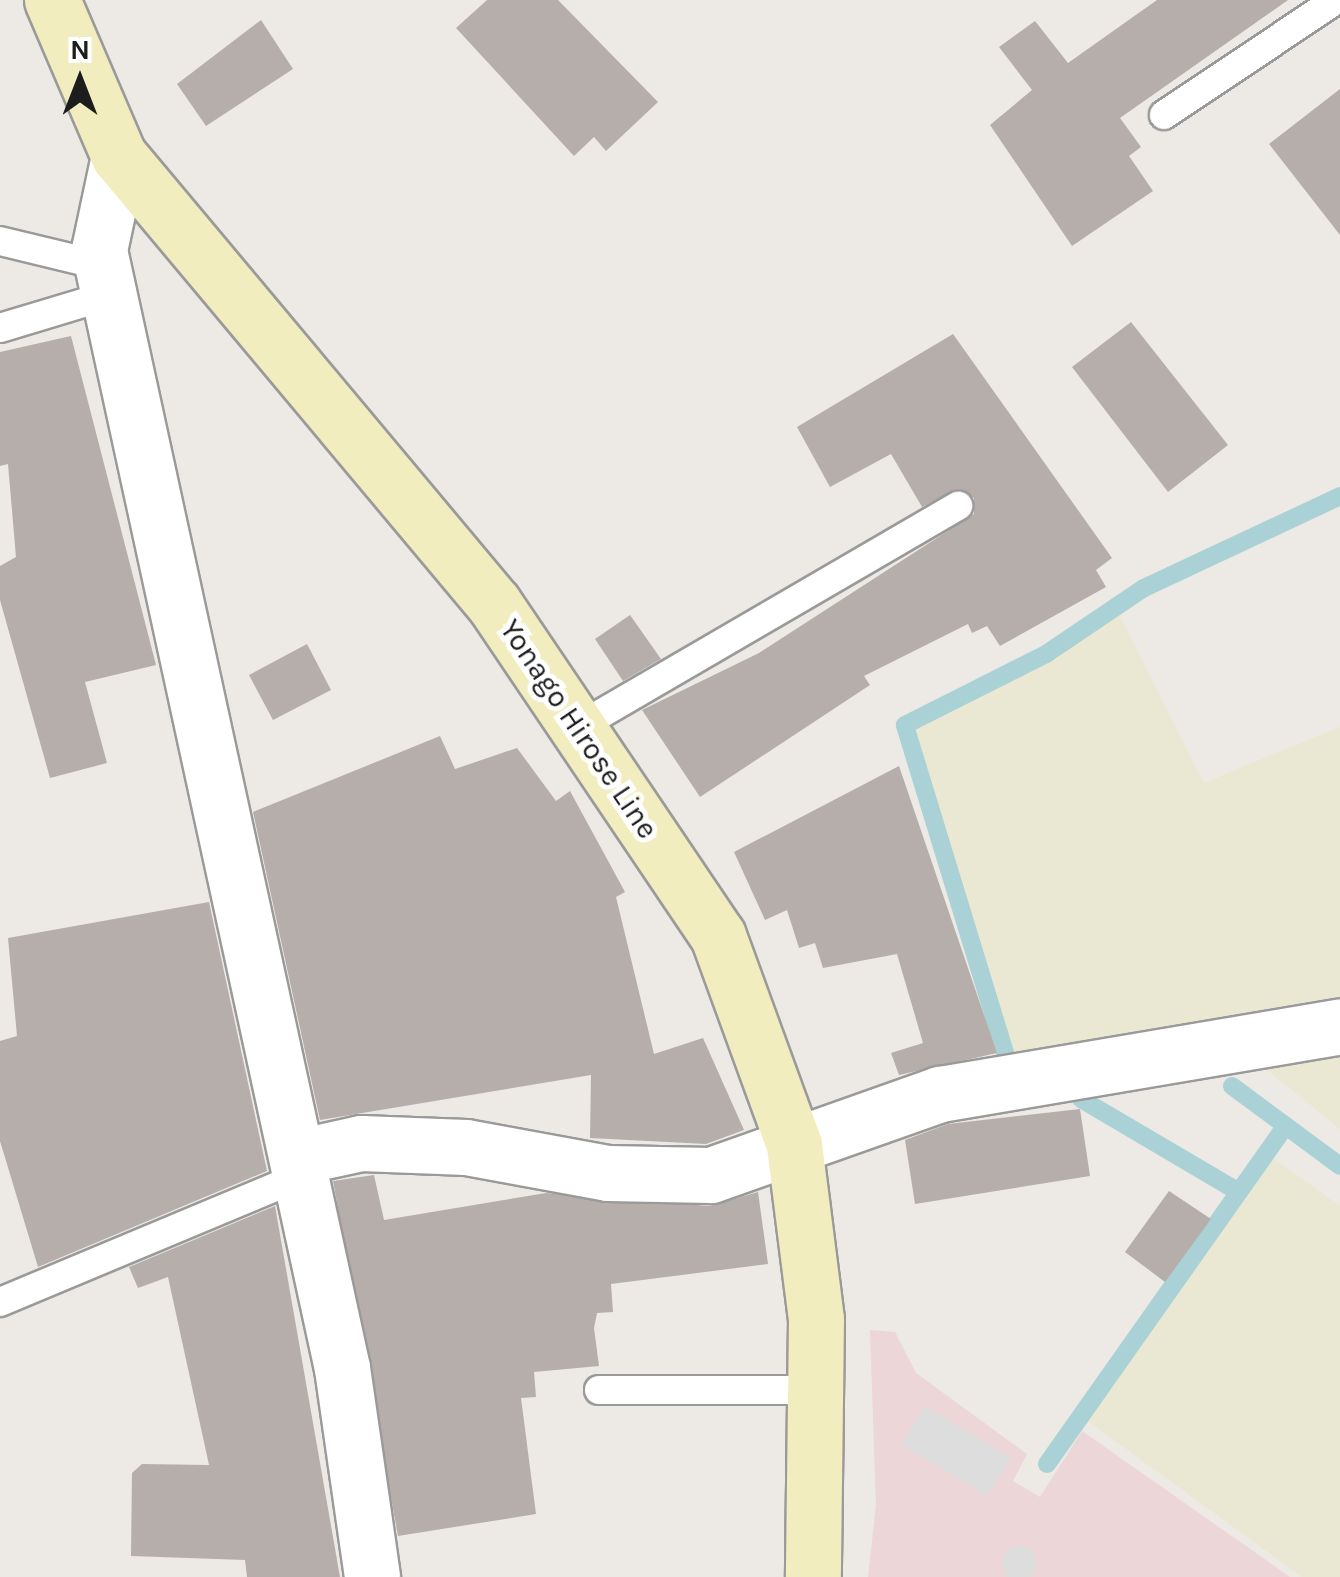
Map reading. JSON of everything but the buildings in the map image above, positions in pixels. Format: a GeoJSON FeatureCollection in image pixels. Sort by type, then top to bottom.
{"type":"FeatureCollection","features":[{"type":"Feature","properties":{"kind":"main road","name":"Yonago Hirose Line"},"geometry":{"type":"LineString","coordinates":[[52,0],[119,156],[494,604],[718,936],[794,1145],[818,1390],[814,1577]]}},
{"type":"Feature","properties":{"kind":"street"},"geometry":{"type":"LineString","coordinates":[[119,156],[106,280],[299,1166],[372,1577]]}},
{"type":"Feature","properties":{"kind":"street"},"geometry":{"type":"LineString","coordinates":[[299,1166],[361,1143],[466,1147],[608,1173],[711,1174],[940,1094],[1340,1026]]}},
{"type":"Feature","properties":{"kind":"lane"},"geometry":{"type":"LineString","coordinates":[[1164,115],[1336,0]]}},
{"type":"Feature","properties":{"kind":"lane"},"geometry":{"type":"LineString","coordinates":[[0,241],[106,280]]}},
{"type":"Feature","properties":{"kind":"lane"},"geometry":{"type":"LineString","coordinates":[[0,328],[106,280]]}},
{"type":"Feature","properties":{"kind":"lane"},"geometry":{"type":"LineString","coordinates":[[578,726],[958,506]]}},
{"type":"Feature","properties":{"kind":"lane"},"geometry":{"type":"LineString","coordinates":[[0,1302],[299,1166]]}},
{"type":"Feature","properties":{"kind":"lane"},"geometry":{"type":"LineString","coordinates":[[598,1390],[818,1390]]}},
{"type":"Feature","properties":{"kind":"shaded area"},"geometry":{"type":"Polygon","coordinates":[[[1114,604],[1204,783],[1340,727],[1340,1003],[1004,1058],[901,724],[1043,652],[1114,604]]]}},
{"type":"Feature","properties":{"kind":"shaded area"},"geometry":{"type":"Polygon","coordinates":[[[1340,1046],[1340,1129],[1257,1062],[1340,1046]]]}},
{"type":"Feature","properties":{"kind":"shaded area"},"geometry":{"type":"Polygon","coordinates":[[[1264,1152],[1340,1206],[1340,1577],[1302,1577],[1078,1414],[1264,1152]]]}},
{"type":"Feature","properties":{"kind":"shaded area"},"geometry":{"type":"Polygon","coordinates":[[[870,1330],[895,1332],[916,1373],[1027,1454],[1013,1481],[1040,1497],[1082,1431],[1290,1577],[868,1577],[876,1505],[870,1330]]]}},
{"type":"Feature","properties":{"kind":"shaded area"},"geometry":{"type":"Polygon","coordinates":[[[925,1406],[1011,1458],[987,1496],[901,1444],[925,1406]]]}},
{"type":"Feature","properties":{"kind":"shaded area"},"geometry":{"type":"Polygon","coordinates":[[[1019,1546],[1031,1551],[1036,1563],[1031,1575],[1019,1580],[1007,1575],[1002,1563],[1007,1551],[1019,1546]]]}},
{"type":"Feature","properties":{"kind":"waterway"},"geometry":{"type":"LineString","coordinates":[[1006,1056],[905,725],[1046,654],[1144,588],[1340,496]]}},
{"type":"Feature","properties":{"kind":"waterway"},"geometry":{"type":"LineString","coordinates":[[1232,1086],[1340,1166]]}},
{"type":"Feature","properties":{"kind":"waterway"},"geometry":{"type":"LineString","coordinates":[[1081,1099],[1239,1192]]}},
{"type":"Feature","properties":{"kind":"waterway"},"geometry":{"type":"LineString","coordinates":[[1047,1464],[1285,1126]]}}]}
